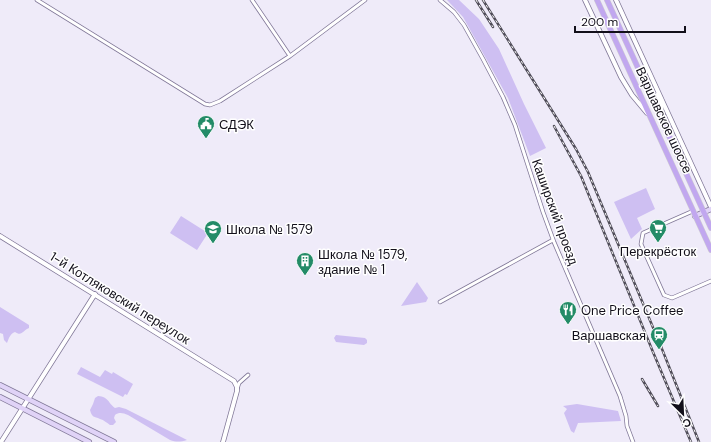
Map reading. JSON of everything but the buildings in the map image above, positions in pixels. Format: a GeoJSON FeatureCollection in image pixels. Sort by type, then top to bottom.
{"type":"FeatureCollection","features":[{"type":"Feature","properties":{"kind":"main road","name":"Варшавское шоссе"},"geometry":{"type":"LineString","coordinates":[[597,0],[711,250]]}},
{"type":"Feature","properties":{"kind":"main road","name":"Варшавское шоссе"},"geometry":{"type":"LineString","coordinates":[[606,0],[711,228]]}},
{"type":"Feature","properties":{"kind":"main road"},"geometry":{"type":"LineString","coordinates":[[694,213],[704,212],[711,208]]}},
{"type":"Feature","properties":{"kind":"main road"},"geometry":{"type":"LineString","coordinates":[[0,385],[114,442]]}},
{"type":"Feature","properties":{"kind":"main road"},"geometry":{"type":"LineString","coordinates":[[0,397],[89,442]]}},
{"type":"Feature","properties":{"kind":"street"},"geometry":{"type":"LineString","coordinates":[[38,0],[205,104],[210,105],[220,101],[290,56],[365,0]]}},
{"type":"Feature","properties":{"kind":"street"},"geometry":{"type":"LineString","coordinates":[[252,0],[290,56]]}},
{"type":"Feature","properties":{"kind":"street","name":"Каширский проезд"},"geometry":{"type":"LineString","coordinates":[[440,0],[454,12],[464,25],[503,97],[553,240],[617,389],[633,442]]}},
{"type":"Feature","properties":{"kind":"street"},"geometry":{"type":"LineString","coordinates":[[585,0],[621,77],[632,95],[650,115]]}},
{"type":"Feature","properties":{"kind":"street"},"geometry":{"type":"LineString","coordinates":[[616,0],[711,208]]}},
{"type":"Feature","properties":{"kind":"street"},"geometry":{"type":"LineString","coordinates":[[656,87],[666,129]]}},
{"type":"Feature","properties":{"kind":"street"},"geometry":{"type":"LineString","coordinates":[[694,213],[644,233],[641,244],[664,295],[672,298],[711,281]]}},
{"type":"Feature","properties":{"kind":"street","name":"1-й Котляковский переулок"},"geometry":{"type":"LineString","coordinates":[[0,236],[234,381]]}},
{"type":"Feature","properties":{"kind":"street"},"geometry":{"type":"LineString","coordinates":[[440,302],[553,240]]}},
{"type":"Feature","properties":{"kind":"street"},"geometry":{"type":"LineString","coordinates":[[1,442],[94,294]]}},
{"type":"Feature","properties":{"kind":"street"},"geometry":{"type":"LineString","coordinates":[[223,442],[239,383],[248,375]]}},
{"type":"Feature","properties":{"kind":"street"},"geometry":{"type":"LineString","coordinates":[[237,391],[234,381],[242,380]]}},
{"type":"Feature","properties":{"kind":"shaded area"},"geometry":{"type":"Polygon","coordinates":[[[447,0],[459,0],[479,19],[499,49],[546,148],[530,156],[508,98],[463,17],[447,0]]]}},
{"type":"Feature","properties":{"kind":"shaded area"},"geometry":{"type":"Polygon","coordinates":[[[646,188],[655,209],[637,218],[642,229],[631,239],[614,202],[646,188]]]}},
{"type":"Feature","properties":{"kind":"shaded area"},"geometry":{"type":"Polygon","coordinates":[[[181,216],[208,233],[197,250],[170,233],[181,216]]]}},
{"type":"Feature","properties":{"kind":"shaded area"},"geometry":{"type":"Polygon","coordinates":[[[417,282],[428,298],[426,302],[401,306],[417,282]]]}},
{"type":"Feature","properties":{"kind":"shaded area"},"geometry":{"type":"Polygon","coordinates":[[[0,307],[29,325],[29,328],[21,333],[19,334],[15,332],[12,334],[7,343],[4,340],[3,334],[0,333],[0,307]]]}},
{"type":"Feature","properties":{"kind":"shaded area"},"geometry":{"type":"Polygon","coordinates":[[[336,335],[365,338],[367,343],[364,345],[336,342],[334,338],[336,335]]]}},
{"type":"Feature","properties":{"kind":"shaded area"},"geometry":{"type":"Polygon","coordinates":[[[81,367],[100,377],[105,370],[112,374],[113,372],[133,384],[127,395],[125,394],[123,397],[77,374],[81,367]]]}},
{"type":"Feature","properties":{"kind":"shaded area"},"geometry":{"type":"Polygon","coordinates":[[[98,396],[106,399],[115,408],[119,407],[126,409],[187,440],[178,442],[170,440],[123,413],[118,413],[115,415],[114,418],[116,422],[113,425],[110,425],[91,413],[90,410],[95,398],[98,396]]]}},
{"type":"Feature","properties":{"kind":"shaded area"},"geometry":{"type":"Polygon","coordinates":[[[577,404],[618,411],[621,421],[578,423],[574,433],[571,431],[564,413],[567,409],[563,406],[577,404]]]}},
{"type":"Feature","properties":{"kind":"railway"},"geometry":{"type":"LineString","coordinates":[[476,0],[493,27]]}},
{"type":"Feature","properties":{"kind":"railway"},"geometry":{"type":"LineString","coordinates":[[483,0],[576,149],[588,172],[699,442]]}},
{"type":"Feature","properties":{"kind":"railway"},"geometry":{"type":"LineString","coordinates":[[554,126],[581,176],[691,442]]}},
{"type":"Feature","properties":{"kind":"railway"},"geometry":{"type":"LineString","coordinates":[[642,379],[658,406]]}},
{"type":"Feature","properties":{"kind":"place","name":"СДЭК"},"geometry":{"type":"Point","coordinates":[206,139]}},
{"type":"Feature","properties":{"kind":"place","name":"Перекрёсток"},"geometry":{"type":"Point","coordinates":[658,243]}},
{"type":"Feature","properties":{"kind":"place","name":"Школа № 1579"},"geometry":{"type":"Point","coordinates":[213,244]}},
{"type":"Feature","properties":{"kind":"place","name":"Школа № 1579, здание № 1"},"geometry":{"type":"Point","coordinates":[305,276]}},
{"type":"Feature","properties":{"kind":"place","name":"One Price Coffee"},"geometry":{"type":"Point","coordinates":[568,325]}},
{"type":"Feature","properties":{"kind":"place","name":"Варшавская"},"geometry":{"type":"Point","coordinates":[659,350]}}]}
